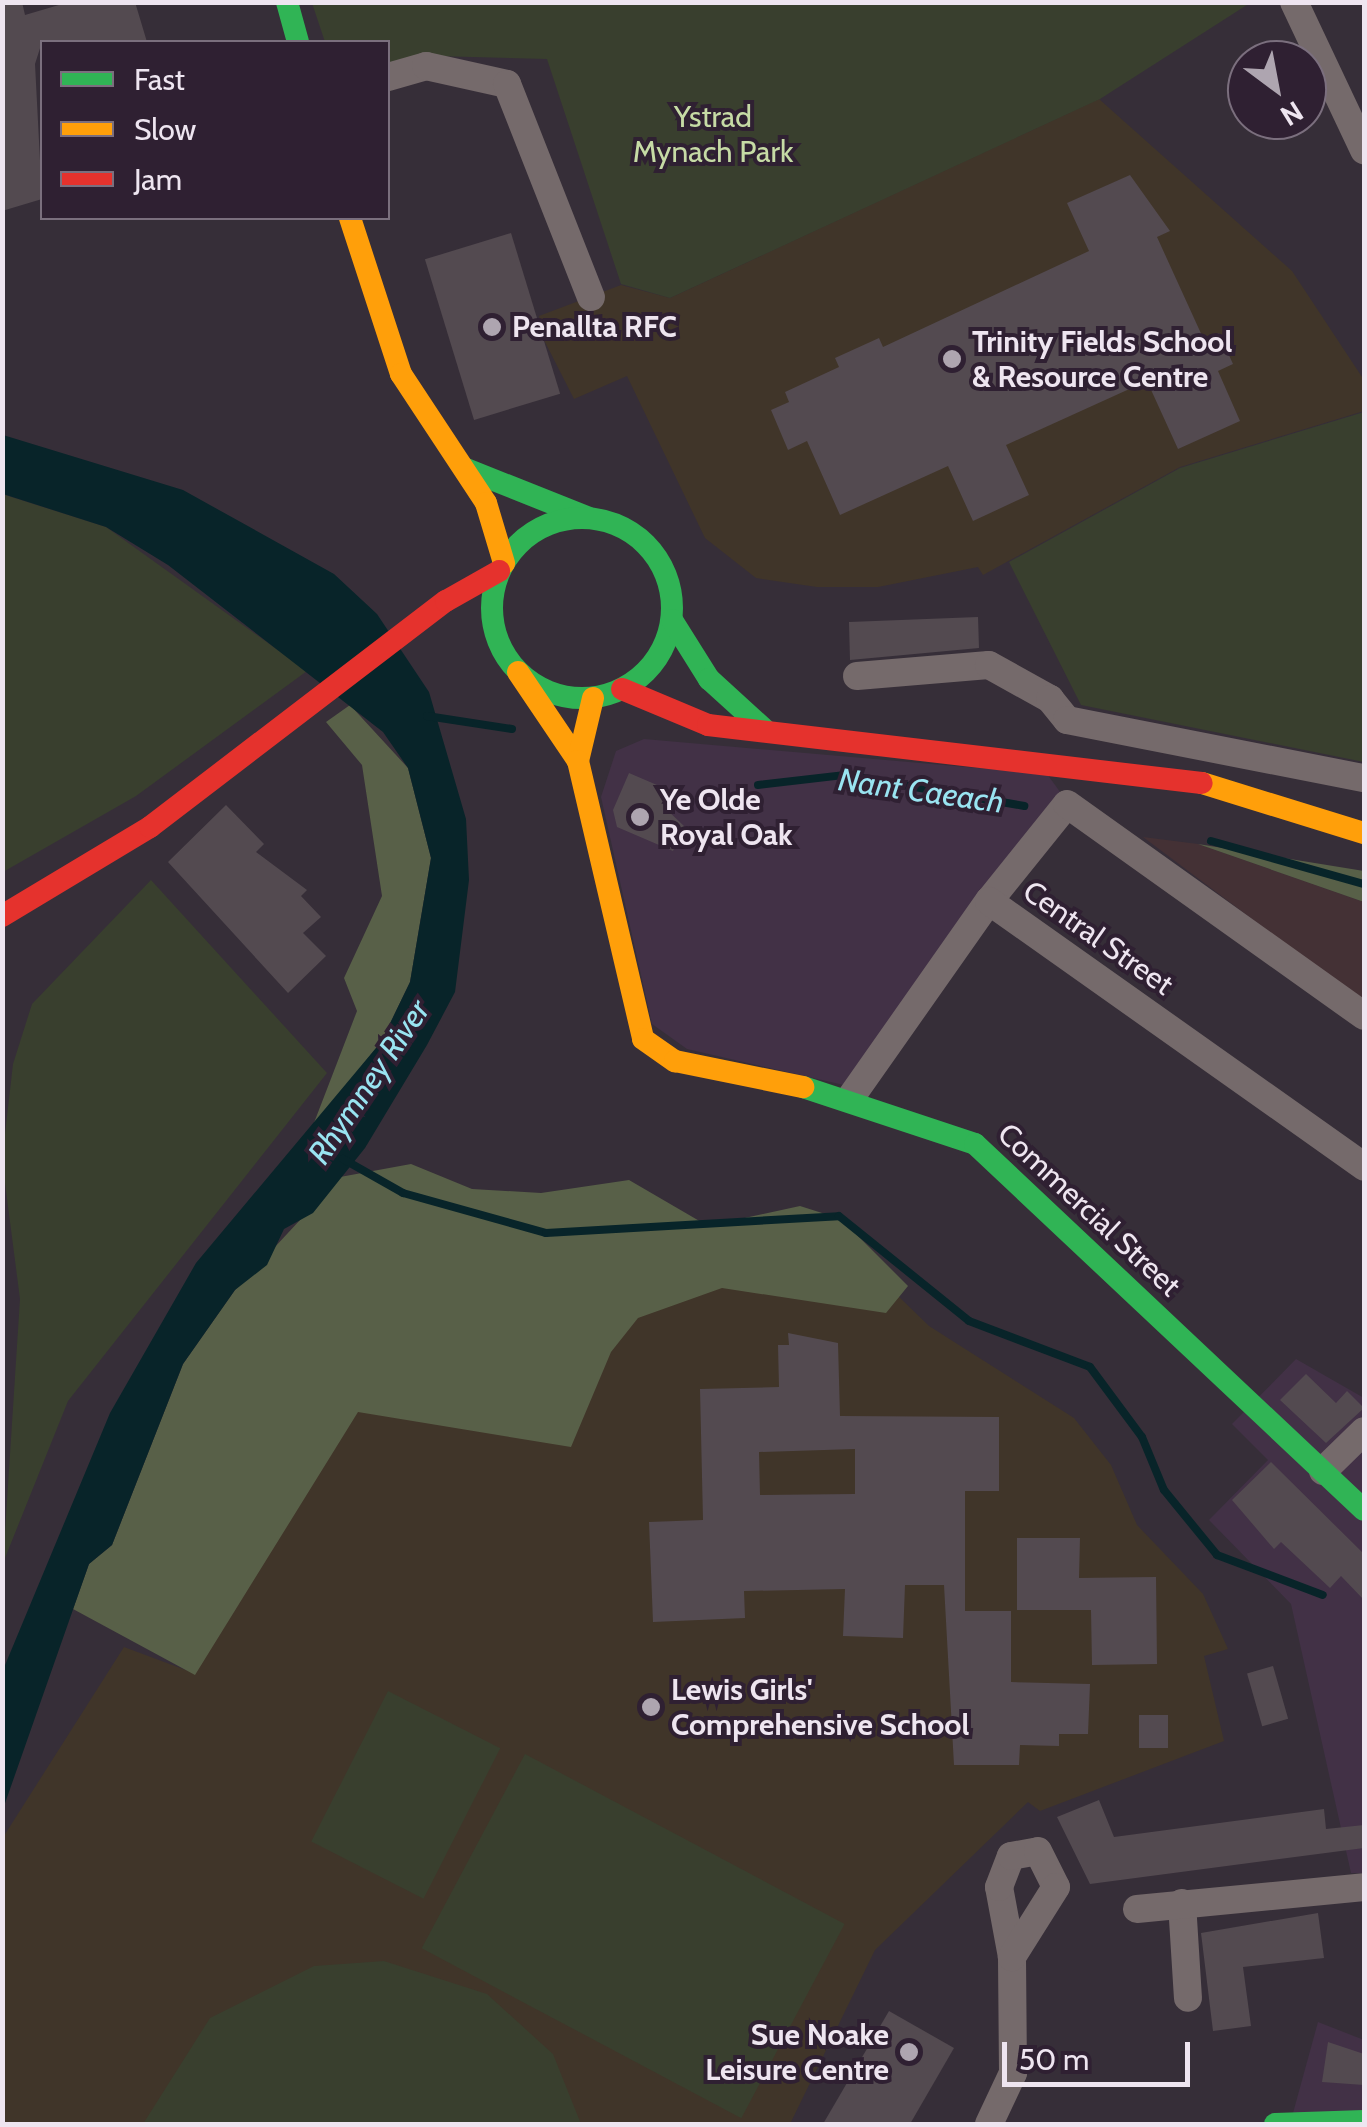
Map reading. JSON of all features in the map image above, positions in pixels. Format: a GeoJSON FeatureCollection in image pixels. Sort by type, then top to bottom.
{"type":"FeatureCollection","features":[{"type":"Feature","properties":{"kind":"main road"},"geometry":{"type":"LineString","coordinates":[[287,2],[297,40]]}},
{"type":"Feature","properties":{"kind":"main road"},"geometry":{"type":"LineString","coordinates":[[351,220],[400,374],[495,522],[502,567],[491,611],[501,650],[518,672],[540,688],[592,698],[622,689],[664,649],[672,620],[671,591],[652,552],[618,524],[589,518],[463,468]]}},
{"type":"Feature","properties":{"kind":"main road"},"geometry":{"type":"LineString","coordinates":[[4,917],[150,827],[401,634],[502,567],[540,528],[589,518]]}},
{"type":"Feature","properties":{"kind":"main road"},"geometry":{"type":"LineString","coordinates":[[672,620],[709,679],[765,730]]}},
{"type":"Feature","properties":{"kind":"main road"},"geometry":{"type":"LineString","coordinates":[[401,634],[461,631],[501,650]]}},
{"type":"Feature","properties":{"kind":"main road","name":"Commercial Street"},"geometry":{"type":"LineString","coordinates":[[518,672],[578,761],[643,1039],[674,1061],[851,1098],[941,1128],[1004,1167],[1364,1510]]}},
{"type":"Feature","properties":{"kind":"main road"},"geometry":{"type":"LineString","coordinates":[[622,689],[708,725],[1198,781],[1364,833]]}},
{"type":"Feature","properties":{"kind":"main road","name":"Commercial Street"},"geometry":{"type":"LineString","coordinates":[[578,761],[592,698]]}},
{"type":"Feature","properties":{"kind":"main road"},"geometry":{"type":"LineString","coordinates":[[1275,2124],[1364,2121]]}},
{"type":"Feature","properties":{"kind":"street"},"geometry":{"type":"LineString","coordinates":[[1294,2],[1364,150]]}},
{"type":"Feature","properties":{"kind":"street"},"geometry":{"type":"LineString","coordinates":[[390,76],[426,66],[507,84],[591,296]]}},
{"type":"Feature","properties":{"kind":"street"},"geometry":{"type":"LineString","coordinates":[[857,676],[989,666],[1023,680],[1067,720],[1364,778]]}},
{"type":"Feature","properties":{"kind":"street"},"geometry":{"type":"LineString","coordinates":[[989,901],[1067,804],[1364,1016]]}},
{"type":"Feature","properties":{"kind":"street","name":"Central Street"},"geometry":{"type":"LineString","coordinates":[[851,1098],[989,901],[1364,1168]]}},
{"type":"Feature","properties":{"kind":"street"},"geometry":{"type":"LineString","coordinates":[[1323,1472],[1364,1431]]}},
{"type":"Feature","properties":{"kind":"street"},"geometry":{"type":"LineString","coordinates":[[1137,1908],[1364,1887]]}},
{"type":"Feature","properties":{"kind":"street"},"geometry":{"type":"LineString","coordinates":[[1182,1903],[1188,1998]]}},
{"type":"Feature","properties":{"kind":"street"},"geometry":{"type":"LineString","coordinates":[[989,2124],[1014,2073],[1012,1958]]}},
{"type":"Feature","properties":{"kind":"shaded area","name":"Trinity Fields School & Resource Centre"},"geometry":{"type":"Polygon","coordinates":[[[1099,99],[1292,271],[1364,380],[1364,411],[1180,467],[983,575],[978,567],[878,587],[817,587],[756,578],[705,538],[627,376],[574,399],[545,342],[539,316],[621,285],[670,298],[1099,99]]]}},
{"type":"Feature","properties":{"kind":"shaded area"},"geometry":{"type":"Polygon","coordinates":[[[644,739],[1047,774],[1066,800],[857,1088],[687,1049],[652,1024],[601,797],[616,751],[644,739]]]}},
{"type":"Feature","properties":{"kind":"shaded area"},"geometry":{"type":"Polygon","coordinates":[[[1143,837],[1198,844],[1364,902],[1364,1003],[1143,837]]]}},
{"type":"Feature","properties":{"kind":"shaded area","name":"Lewis Girls' Comprehensive School"},"geometry":{"type":"Polygon","coordinates":[[[593,1253],[893,1291],[929,1326],[1074,1418],[1111,1465],[1137,1525],[1203,1594],[1228,1649],[1204,1656],[1224,1741],[1040,1811],[1028,1802],[875,1950],[790,2124],[3,2124],[2,1839],[124,1647],[191,1672],[340,1368],[593,1253]]]}},
{"type":"Feature","properties":{"kind":"shaded area"},"geometry":{"type":"Polygon","coordinates":[[[1296,1359],[1364,1398],[1364,1873],[1351,1873],[1291,1604],[1209,1520],[1268,1460],[1232,1424],[1296,1359]]]}},
{"type":"Feature","properties":{"kind":"shaded area"},"geometry":{"type":"Polygon","coordinates":[[[1318,2022],[1364,2040],[1364,2124],[1290,2124],[1318,2022]]]}},
{"type":"Feature","properties":{"kind":"green space","name":"Ystrad Mynach Park"},"geometry":{"type":"Polygon","coordinates":[[[312,3],[1250,3],[1100,99],[670,298],[621,284],[547,59],[434,56],[390,67],[390,40],[324,40],[312,3]]]}},
{"type":"Feature","properties":{"kind":"green space"},"geometry":{"type":"Polygon","coordinates":[[[1364,412],[1364,762],[1081,705],[1009,562],[1180,468],[1364,412]]]}},
{"type":"Feature","properties":{"kind":"green space"},"geometry":{"type":"Polygon","coordinates":[[[2,494],[106,527],[307,671],[136,796],[3,872],[2,494]]]}},
{"type":"Feature","properties":{"kind":"green space"},"geometry":{"type":"Polygon","coordinates":[[[350,705],[408,768],[431,858],[410,982],[381,1042],[312,1128],[357,1011],[344,978],[382,896],[362,765],[326,722],[350,705]]]}},
{"type":"Feature","properties":{"kind":"green space"},"geometry":{"type":"Polygon","coordinates":[[[1198,844],[1364,871],[1364,902],[1198,844]]]}},
{"type":"Feature","properties":{"kind":"green space"},"geometry":{"type":"Polygon","coordinates":[[[151,880],[327,1073],[68,1401],[3,1563],[20,1299],[2,1160],[13,1064],[32,1004],[151,880]]]}},
{"type":"Feature","properties":{"kind":"green space"},"geometry":{"type":"Polygon","coordinates":[[[411,1164],[472,1189],[541,1193],[629,1180],[708,1226],[800,1206],[841,1219],[908,1286],[886,1313],[722,1288],[638,1318],[611,1352],[571,1447],[358,1412],[195,1675],[73,1609],[89,1564],[112,1545],[183,1364],[235,1290],[340,1177],[411,1164]]]}},
{"type":"Feature","properties":{"kind":"green space"},"geometry":{"type":"Polygon","coordinates":[[[388,1691],[500,1748],[424,1899],[311,1842],[388,1691]]]}},
{"type":"Feature","properties":{"kind":"green space"},"geometry":{"type":"Polygon","coordinates":[[[525,1754],[845,1924],[741,2118],[422,1948],[525,1754]]]}},
{"type":"Feature","properties":{"kind":"green space"},"geometry":{"type":"Polygon","coordinates":[[[384,1961],[487,1994],[553,2054],[581,2124],[143,2124],[210,2018],[314,1966],[384,1961]]]}},
{"type":"Feature","properties":{"kind":"water","name":"Rhymney River"},"geometry":{"type":"Polygon","coordinates":[[[3,435],[183,490],[334,574],[377,614],[429,692],[466,819],[469,880],[455,992],[427,1045],[365,1148],[313,1213],[284,1229],[267,1265],[235,1290],[183,1364],[112,1545],[89,1564],[3,1809],[3,1670],[110,1413],[196,1263],[381,1042],[410,982],[431,858],[408,768],[383,732],[168,565],[106,527],[3,494],[3,435]]]}},
{"type":"Feature","properties":{"kind":"building"},"geometry":{"type":"Polygon","coordinates":[[[2,2],[22,2],[25,15],[69,2],[135,2],[146,40],[40,40],[35,64],[40,200],[2,211],[2,2]]]}},
{"type":"Feature","properties":{"kind":"building"},"geometry":{"type":"Polygon","coordinates":[[[1130,175],[1170,231],[1157,237],[1204,340],[1219,333],[1233,364],[1218,371],[1240,421],[1178,449],[1147,381],[1006,445],[1029,495],[973,521],[948,466],[840,515],[807,441],[788,450],[771,410],[789,402],[785,392],[839,367],[835,358],[879,338],[883,347],[1089,251],[1067,203],[1130,175]]]}},
{"type":"Feature","properties":{"kind":"building","name":"Penallta RFC"},"geometry":{"type":"Polygon","coordinates":[[[511,233],[560,394],[474,420],[425,259],[511,233]]]}},
{"type":"Feature","properties":{"kind":"building"},"geometry":{"type":"Polygon","coordinates":[[[978,617],[979,648],[850,660],[849,622],[978,617]]]}},
{"type":"Feature","properties":{"kind":"building"},"geometry":{"type":"Polygon","coordinates":[[[629,773],[671,791],[664,807],[684,826],[673,851],[617,827],[613,810],[629,773]]]}},
{"type":"Feature","properties":{"kind":"building"},"geometry":{"type":"Polygon","coordinates":[[[226,805],[264,844],[256,852],[307,890],[301,896],[321,917],[303,933],[326,956],[288,993],[168,862],[226,805]]]}},
{"type":"Feature","properties":{"kind":"building"},"geometry":{"type":"Polygon","coordinates":[[[788,1333],[838,1343],[840,1416],[999,1417],[999,1491],[965,1491],[965,1611],[1011,1611],[1011,1682],[1090,1684],[1088,1734],[1059,1734],[1059,1746],[1020,1745],[1019,1765],[954,1765],[944,1585],[905,1585],[903,1638],[843,1636],[845,1589],[744,1591],[745,1618],[653,1622],[649,1522],[703,1520],[700,1389],[779,1387],[778,1345],[789,1345],[788,1333]],[[855,1449],[759,1452],[760,1495],[855,1494],[855,1449]]]}},
{"type":"Feature","properties":{"kind":"building"},"geometry":{"type":"Polygon","coordinates":[[[1306,1374],[1336,1403],[1347,1391],[1364,1408],[1326,1443],[1280,1400],[1306,1374]]]}},
{"type":"Feature","properties":{"kind":"building"},"geometry":{"type":"Polygon","coordinates":[[[1271,1462],[1364,1554],[1364,1600],[1341,1576],[1330,1588],[1281,1542],[1274,1549],[1232,1500],[1271,1462]]]}},
{"type":"Feature","properties":{"kind":"building"},"geometry":{"type":"Polygon","coordinates":[[[1017,1538],[1080,1538],[1079,1578],[1156,1577],[1157,1664],[1092,1665],[1091,1610],[1017,1610],[1017,1538]]]}},
{"type":"Feature","properties":{"kind":"building"},"geometry":{"type":"Polygon","coordinates":[[[1273,1666],[1288,1719],[1262,1726],[1247,1673],[1273,1666]]]}},
{"type":"Feature","properties":{"kind":"building"},"geometry":{"type":"Polygon","coordinates":[[[1139,1715],[1168,1715],[1168,1748],[1139,1748],[1139,1715]]]}},
{"type":"Feature","properties":{"kind":"building"},"geometry":{"type":"Polygon","coordinates":[[[1099,1800],[1114,1837],[1324,1809],[1326,1829],[1364,1825],[1364,1848],[1090,1884],[1057,1817],[1099,1800]]]}},
{"type":"Feature","properties":{"kind":"building"},"geometry":{"type":"Polygon","coordinates":[[[1318,1913],[1324,1958],[1243,1967],[1251,2026],[1213,2031],[1201,1933],[1318,1913]]]}},
{"type":"Feature","properties":{"kind":"building"},"geometry":{"type":"Polygon","coordinates":[[[889,2011],[954,2048],[910,2124],[823,2124],[889,2011]]]}},
{"type":"Feature","properties":{"kind":"building"},"geometry":{"type":"Polygon","coordinates":[[[1328,2042],[1364,2054],[1364,2085],[1322,2082],[1328,2042]]]}},
{"type":"Feature","properties":{"kind":"waterway","name":"Nant Caeach"},"geometry":{"type":"LineString","coordinates":[[427,716],[512,729]]}},
{"type":"Feature","properties":{"kind":"waterway","name":"Nant Caeach"},"geometry":{"type":"LineString","coordinates":[[758,785],[845,775],[1024,806]]}},
{"type":"Feature","properties":{"kind":"waterway","name":"Nant Caeach"},"geometry":{"type":"LineString","coordinates":[[1211,841],[1364,884]]}},
{"type":"Feature","properties":{"kind":"waterway","name":"Rhymney River"},"geometry":{"type":"LineString","coordinates":[[343,1159],[403,1193],[546,1233],[839,1216],[969,1321],[1090,1367],[1142,1437],[1164,1490],[1217,1555],[1323,1595]]}},
{"type":"Feature","properties":{"kind":"traffic: fast"},"geometry":{"type":"LineString","coordinates":[[287,2],[297,40]]}},
{"type":"Feature","properties":{"kind":"traffic: fast"},"geometry":{"type":"LineString","coordinates":[[466,469],[589,518]]}},
{"type":"Feature","properties":{"kind":"traffic: fast"},"geometry":{"type":"LineString","coordinates":[[582,518],[616,525],[646,544],[665,574],[672,608],[665,642],[646,672],[616,691],[582,698],[548,691],[518,672],[499,642],[492,608],[499,574],[518,544],[548,525],[582,518]]}},
{"type":"Feature","properties":{"kind":"traffic: fast"},"geometry":{"type":"LineString","coordinates":[[672,620],[709,679],[765,730]]}},
{"type":"Feature","properties":{"kind":"traffic: fast"},"geometry":{"type":"LineString","coordinates":[[803,1087],[975,1144],[1364,1510]]}},
{"type":"Feature","properties":{"kind":"traffic: fast"},"geometry":{"type":"LineString","coordinates":[[1275,2124],[1364,2121]]}},
{"type":"Feature","properties":{"kind":"traffic: slow"},"geometry":{"type":"LineString","coordinates":[[351,220],[401,374],[486,503],[504,563]]}},
{"type":"Feature","properties":{"kind":"traffic: slow"},"geometry":{"type":"LineString","coordinates":[[518,672],[578,761]]}},
{"type":"Feature","properties":{"kind":"traffic: slow"},"geometry":{"type":"LineString","coordinates":[[593,698],[578,761],[643,1039],[675,1061],[803,1087]]}},
{"type":"Feature","properties":{"kind":"traffic: slow"},"geometry":{"type":"LineString","coordinates":[[1202,783],[1364,833]]}},
{"type":"Feature","properties":{"kind":"traffic: jam"},"geometry":{"type":"LineString","coordinates":[[2,916],[150,827],[446,601],[499,571]]}},
{"type":"Feature","properties":{"kind":"traffic: jam"},"geometry":{"type":"LineString","coordinates":[[622,689],[708,725],[1202,783]]}},
{"type":"Feature","properties":{"kind":"place","name":"Penallta RFC"},"geometry":{"type":"Point","coordinates":[492,327]}},
{"type":"Feature","properties":{"kind":"place","name":"Trinity Fields School & Resource Centre"},"geometry":{"type":"Point","coordinates":[952,359]}},
{"type":"Feature","properties":{"kind":"place","name":"Ye Olde Royal Oak"},"geometry":{"type":"Point","coordinates":[640,817]}},
{"type":"Feature","properties":{"kind":"place","name":"Lewis Girls' Comprehensive School"},"geometry":{"type":"Point","coordinates":[651,1707]}},
{"type":"Feature","properties":{"kind":"place","name":"Sue Noake Leisure Centre"},"geometry":{"type":"Point","coordinates":[909,2052]}}]}
